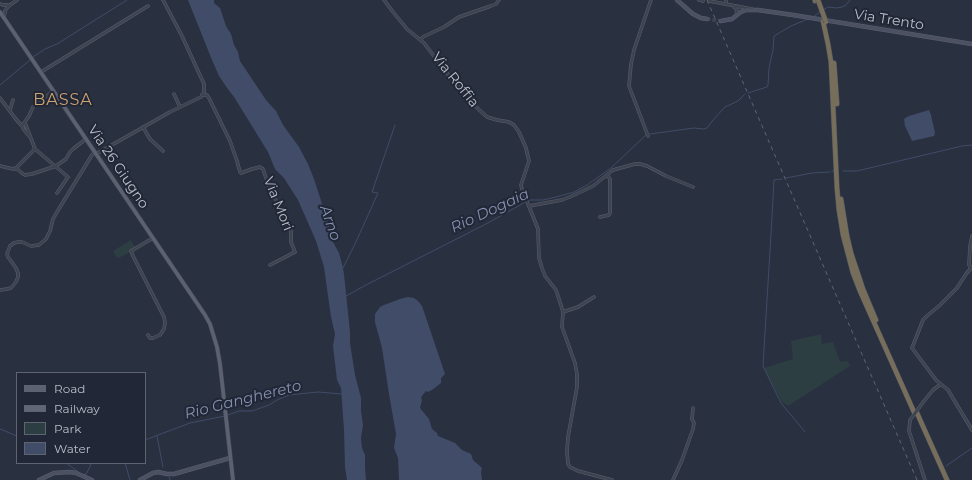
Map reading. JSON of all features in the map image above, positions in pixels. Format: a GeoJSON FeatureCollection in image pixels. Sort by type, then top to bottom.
{"type":"FeatureCollection","features":[{"type":"Feature","properties":{"kind":"highway"},"geometry":{"type":"LineString","coordinates":[[816,0],[830,37],[834,63],[840,188],[847,236],[853,259],[863,289],[944,480]]}},
{"type":"Feature","properties":{"kind":"highway"},"geometry":{"type":"LineString","coordinates":[[915,412],[947,480]]}},
{"type":"Feature","properties":{"kind":"main road","name":"Via 26 Giugno"},"geometry":{"type":"LineString","coordinates":[[0,12],[210,324],[215,337],[220,364],[233,480]]}},
{"type":"Feature","properties":{"kind":"street"},"geometry":{"type":"LineString","coordinates":[[4,18],[5,11],[16,0]]}},
{"type":"Feature","properties":{"kind":"street"},"geometry":{"type":"LineString","coordinates":[[0,290],[11,288],[18,277],[16,268],[7,254],[10,246],[18,242],[31,246],[39,245],[46,238],[50,231],[53,219],[92,155],[201,97],[204,92],[204,84],[182,36],[163,0]]}},
{"type":"Feature","properties":{"kind":"street","name":"Via Roffia"},"geometry":{"type":"LineString","coordinates":[[384,0],[406,29],[424,42],[474,105],[487,117],[511,123],[516,127],[526,148],[529,159],[522,189],[538,229],[539,255],[542,268],[545,276],[556,290],[563,312],[562,327],[577,374],[577,387],[568,437],[568,464],[570,467],[578,471],[612,480]]}},
{"type":"Feature","properties":{"kind":"street"},"geometry":{"type":"LineString","coordinates":[[421,39],[460,17],[496,4],[499,0]]}},
{"type":"Feature","properties":{"kind":"street"},"geometry":{"type":"LineString","coordinates":[[648,136],[629,86],[634,50],[651,0]]}},
{"type":"Feature","properties":{"kind":"street"},"geometry":{"type":"LineString","coordinates":[[680,1],[692,14],[697,17],[707,19]]}},
{"type":"Feature","properties":{"kind":"street"},"geometry":{"type":"LineString","coordinates":[[709,1],[733,5],[741,12],[735,17],[721,21]]}},
{"type":"Feature","properties":{"kind":"street"},"geometry":{"type":"LineString","coordinates":[[0,4],[10,5]]}},
{"type":"Feature","properties":{"kind":"street"},"geometry":{"type":"LineString","coordinates":[[41,72],[148,6]]}},
{"type":"Feature","properties":{"kind":"street"},"geometry":{"type":"LineString","coordinates":[[737,8],[758,10]]}},
{"type":"Feature","properties":{"kind":"street"},"geometry":{"type":"LineString","coordinates":[[735,17],[737,8]]}},
{"type":"Feature","properties":{"kind":"street","name":"Via Trento"},"geometry":{"type":"LineString","coordinates":[[741,12],[746,10],[758,10],[803,16],[972,44]]}},
{"type":"Feature","properties":{"kind":"street"},"geometry":{"type":"LineString","coordinates":[[22,126],[33,107],[53,91]]}},
{"type":"Feature","properties":{"kind":"street"},"geometry":{"type":"LineString","coordinates":[[174,94],[180,107]]}},
{"type":"Feature","properties":{"kind":"street","name":"Via Mori"},"geometry":{"type":"LineString","coordinates":[[202,95],[207,95],[212,104],[230,142],[240,172],[241,173],[260,167],[264,169],[270,190],[285,216],[291,231],[291,242],[295,252],[270,265]]}},
{"type":"Feature","properties":{"kind":"street"},"geometry":{"type":"LineString","coordinates":[[0,98],[31,138]]}},
{"type":"Feature","properties":{"kind":"street"},"geometry":{"type":"LineString","coordinates":[[10,111],[14,100]]}},
{"type":"Feature","properties":{"kind":"street"},"geometry":{"type":"LineString","coordinates":[[25,123],[35,149],[68,176],[57,193]]}},
{"type":"Feature","properties":{"kind":"street"},"geometry":{"type":"LineString","coordinates":[[143,127],[150,139],[163,151]]}},
{"type":"Feature","properties":{"kind":"street"},"geometry":{"type":"LineString","coordinates":[[16,168],[25,175],[56,166],[66,159],[73,149],[86,139]]}},
{"type":"Feature","properties":{"kind":"street"},"geometry":{"type":"LineString","coordinates":[[0,166],[13,169],[16,168],[35,149]]}},
{"type":"Feature","properties":{"kind":"street"},"geometry":{"type":"LineString","coordinates":[[529,204],[562,200],[588,189],[613,170],[640,164],[693,187]]}},
{"type":"Feature","properties":{"kind":"street"},"geometry":{"type":"LineString","coordinates":[[600,217],[609,215],[610,212],[610,180],[607,176]]}},
{"type":"Feature","properties":{"kind":"street"},"geometry":{"type":"LineString","coordinates":[[972,236],[969,265],[971,268],[957,288],[923,320],[912,348],[936,380],[948,390],[972,430]]}},
{"type":"Feature","properties":{"kind":"street"},"geometry":{"type":"LineString","coordinates":[[148,335],[150,338],[153,338],[160,335],[164,329],[164,317],[132,256],[131,251],[153,238]]}},
{"type":"Feature","properties":{"kind":"street"},"geometry":{"type":"LineString","coordinates":[[563,312],[578,307],[594,297]]}},
{"type":"Feature","properties":{"kind":"street"},"geometry":{"type":"LineString","coordinates":[[925,480],[908,431],[910,420],[933,390],[941,384]]}},
{"type":"Feature","properties":{"kind":"street"},"geometry":{"type":"LineString","coordinates":[[673,480],[693,429],[693,408]]}},
{"type":"Feature","properties":{"kind":"street"},"geometry":{"type":"LineString","coordinates":[[140,480],[153,473],[158,472],[174,474],[230,458]]}},
{"type":"Feature","properties":{"kind":"street"},"geometry":{"type":"LineString","coordinates":[[39,480],[54,473],[70,472],[92,480]]}},
{"type":"Feature","properties":{"kind":"green space"},"geometry":{"type":"Polygon","coordinates":[[[131,240],[135,247],[129,251],[130,252],[117,258],[113,251],[131,240]]]}},
{"type":"Feature","properties":{"kind":"green space"},"geometry":{"type":"Polygon","coordinates":[[[821,334],[822,344],[833,342],[840,362],[848,361],[850,366],[788,406],[782,402],[764,368],[793,359],[791,341],[821,334]]]}},
{"type":"Feature","properties":{"kind":"water"},"geometry":{"type":"Polygon","coordinates":[[[188,0],[214,0],[214,3],[220,8],[226,26],[238,52],[240,61],[266,100],[276,111],[283,125],[299,147],[314,179],[333,242],[339,253],[344,274],[350,343],[355,375],[361,398],[363,425],[361,438],[362,448],[365,455],[366,480],[347,480],[341,388],[337,380],[333,346],[335,334],[324,267],[316,241],[298,200],[284,178],[275,169],[268,152],[234,97],[219,76],[188,0]]]}},
{"type":"Feature","properties":{"kind":"water"},"geometry":{"type":"Polygon","coordinates":[[[929,110],[935,133],[934,136],[912,141],[905,126],[904,119],[929,110]]]}},
{"type":"Feature","properties":{"kind":"water"},"geometry":{"type":"Polygon","coordinates":[[[408,297],[414,298],[422,306],[445,374],[441,378],[441,383],[432,390],[428,392],[426,391],[422,396],[420,408],[429,419],[432,429],[438,436],[455,443],[462,450],[471,454],[473,460],[482,468],[482,480],[399,480],[398,458],[394,448],[396,434],[382,348],[375,322],[375,314],[380,307],[408,297]]]}},
{"type":"Feature","properties":{"kind":"waterway"},"geometry":{"type":"LineString","coordinates":[[33,57],[45,49],[57,44],[127,0]]}},
{"type":"Feature","properties":{"kind":"waterway","name":"Rio Dogaia"},"geometry":{"type":"LineString","coordinates":[[823,10],[828,7],[842,7],[850,0]]}},
{"type":"Feature","properties":{"kind":"waterway","name":"Rio Dogaia"},"geometry":{"type":"LineString","coordinates":[[813,17],[820,12]]}},
{"type":"Feature","properties":{"kind":"waterway","name":"Rio Dogaia"},"geometry":{"type":"LineString","coordinates":[[748,93],[767,87],[768,85],[774,36],[791,26],[808,19]]}},
{"type":"Feature","properties":{"kind":"waterway"},"geometry":{"type":"LineString","coordinates":[[0,85],[30,60]]}},
{"type":"Feature","properties":{"kind":"waterway","name":"Rio Dogaia"},"geometry":{"type":"LineString","coordinates":[[650,134],[694,128],[707,128],[725,107],[738,101],[745,94]]}},
{"type":"Feature","properties":{"kind":"waterway"},"geometry":{"type":"LineString","coordinates":[[343,268],[378,193],[372,192],[395,125]]}},
{"type":"Feature","properties":{"kind":"waterway","name":"Rio Dogaia"},"geometry":{"type":"LineString","coordinates":[[346,296],[486,224],[529,200],[543,200],[574,192],[587,185],[611,168],[646,135]]}},
{"type":"Feature","properties":{"kind":"waterway"},"geometry":{"type":"LineString","coordinates":[[843,171],[857,171],[962,146],[972,145]]}},
{"type":"Feature","properties":{"kind":"waterway"},"geometry":{"type":"LineString","coordinates":[[786,178],[812,173],[830,172]]}},
{"type":"Feature","properties":{"kind":"waterway"},"geometry":{"type":"LineString","coordinates":[[772,217],[774,180],[782,179]]}},
{"type":"Feature","properties":{"kind":"waterway"},"geometry":{"type":"LineString","coordinates":[[772,218],[763,366],[781,403],[805,432]]}},
{"type":"Feature","properties":{"kind":"waterway","name":"Rio Ganghereto"},"geometry":{"type":"LineString","coordinates":[[228,415],[239,411],[252,411],[269,405],[289,395],[318,392],[342,394]]}},
{"type":"Feature","properties":{"kind":"waterway","name":"Rio Ganghereto"},"geometry":{"type":"LineString","coordinates":[[146,440],[190,423],[225,416]]}},
{"type":"Feature","properties":{"kind":"waterway","name":"Rio Ganghereto"},"geometry":{"type":"LineString","coordinates":[[0,429],[16,436]]}},
{"type":"Feature","properties":{"kind":"waterway"},"geometry":{"type":"LineString","coordinates":[[157,436],[163,467]]}},
{"type":"Feature","properties":{"kind":"waterway"},"geometry":{"type":"LineString","coordinates":[[946,466],[972,448]]}},
{"type":"Feature","properties":{"kind":"waterway","name":"Rio Ganghereto"},"geometry":{"type":"LineString","coordinates":[[67,464],[80,473]]}},
{"type":"Feature","properties":{"kind":"waterway","name":"Rio Ganghereto"},"geometry":{"type":"LineString","coordinates":[[83,475],[86,474],[91,464]]}},
{"type":"Feature","properties":{"kind":"waterway"},"geometry":{"type":"LineString","coordinates":[[125,464],[130,480]]}},
{"type":"Feature","properties":{"kind":"tunnel"},"geometry":{"type":"LineString","coordinates":[[707,19],[721,21]]}},
{"type":"Feature","properties":{"kind":"railway"},"geometry":{"type":"LineString","coordinates":[[707,0],[917,480]]}},
{"type":"Feature","properties":{"kind":"district","name":"BASSA"},"geometry":{"type":"Point","coordinates":[63,100]}},
{"type":"Feature","properties":{"kind":"water label","name":"Arno"},"geometry":{"type":"Point","coordinates":[330,223]}}]}
